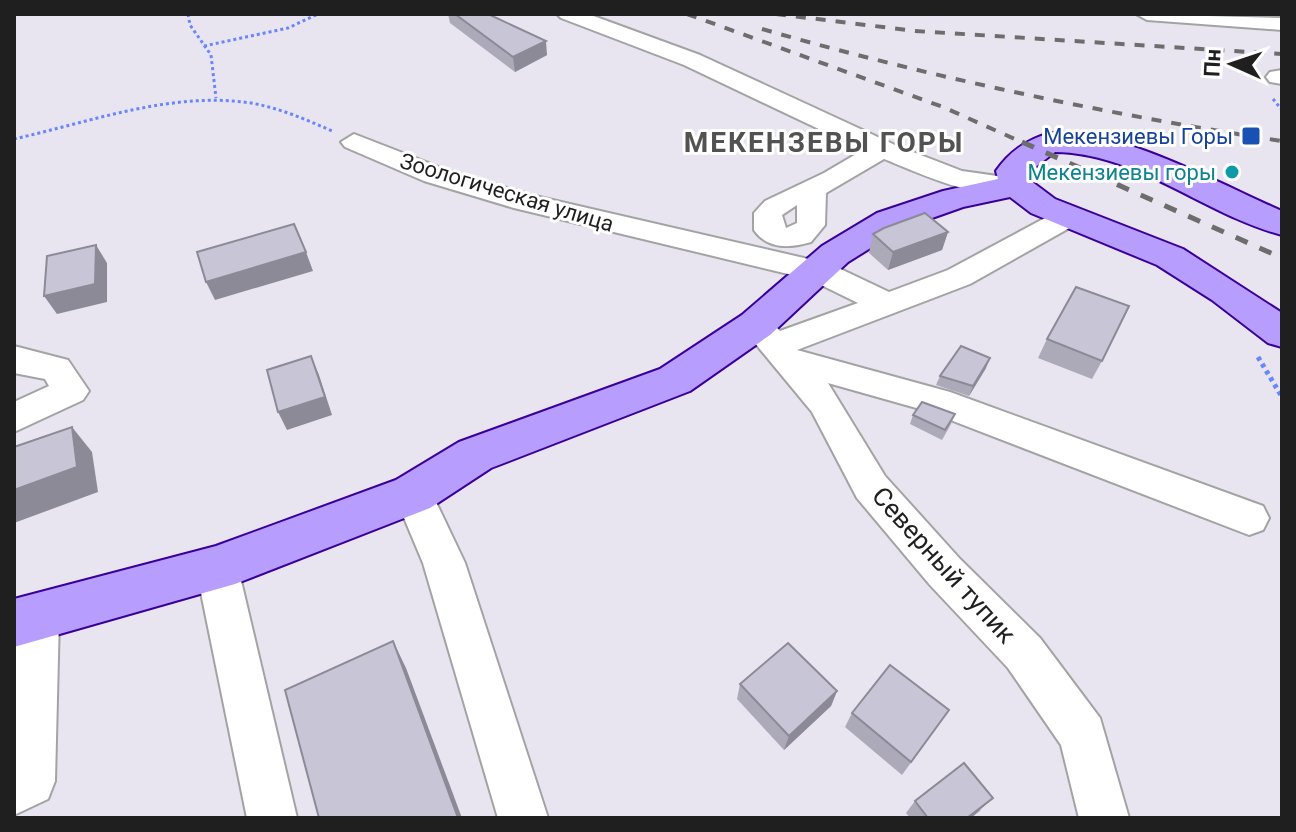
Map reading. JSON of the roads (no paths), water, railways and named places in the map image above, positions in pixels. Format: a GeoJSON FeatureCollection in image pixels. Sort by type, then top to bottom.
{"type":"FeatureCollection","features":[{"type":"Feature","properties":{"kind":"main road"},"geometry":{"type":"LineString","coordinates":[[1282,224],[1107,151],[1071,142],[1045,144],[1012,171],[1016,186],[1043,206],[1170,257],[1226,291],[1282,333]]}},
{"type":"Feature","properties":{"kind":"main road"},"geometry":{"type":"LineString","coordinates":[[26,620],[217,568],[413,494],[475,455],[771,343],[819,271],[835,254],[889,221],[955,198],[1016,186]]}},
{"type":"Feature","properties":{"kind":"street"},"geometry":{"type":"LineString","coordinates":[[568,14],[692,60],[882,149],[957,179],[1016,186]]}},
{"type":"Feature","properties":{"kind":"street"},"geometry":{"type":"LineString","coordinates":[[1147,14],[1230,17],[1282,24]]}},
{"type":"Feature","properties":{"kind":"street","name":"Зоологическая улица"},"geometry":{"type":"LineString","coordinates":[[354,142],[434,175],[524,202],[819,271],[888,304]]}},
{"type":"Feature","properties":{"kind":"street"},"geometry":{"type":"LineString","coordinates":[[812,187],[831,180],[882,149]]}},
{"type":"Feature","properties":{"kind":"street"},"geometry":{"type":"LineString","coordinates":[[771,343],[888,304],[995,260],[1070,216]]}},
{"type":"Feature","properties":{"kind":"street"},"geometry":{"type":"LineString","coordinates":[[771,343],[937,401],[1249,518]]}},
{"type":"Feature","properties":{"kind":"street","name":"Северный тупик"},"geometry":{"type":"LineString","coordinates":[[771,343],[825,403],[871,487],[945,572],[1024,653],[1083,735],[1104,818]]}},
{"type":"Feature","properties":{"kind":"street"},"geometry":{"type":"LineString","coordinates":[[14,358],[22,363],[56,369],[71,391],[14,418]]}},
{"type":"Feature","properties":{"kind":"street"},"geometry":{"type":"LineString","coordinates":[[413,494],[444,563],[523,818]]}},
{"type":"Feature","properties":{"kind":"street"},"geometry":{"type":"LineString","coordinates":[[217,568],[272,818]]}},
{"type":"Feature","properties":{"kind":"street"},"geometry":{"type":"LineString","coordinates":[[14,790],[30,781],[26,620]]}},
{"type":"Feature","properties":{"kind":"railway"},"geometry":{"type":"LineString","coordinates":[[687,14],[943,107],[1026,144]]}},
{"type":"Feature","properties":{"kind":"railway"},"geometry":{"type":"LineString","coordinates":[[776,14],[915,31],[1282,54]]}},
{"type":"Feature","properties":{"kind":"railway"},"geometry":{"type":"LineString","coordinates":[[762,29],[1020,93],[1282,141]]}},
{"type":"Feature","properties":{"kind":"railway"},"geometry":{"type":"LineString","coordinates":[[1022,142],[1282,258]]}},
{"type":"Feature","properties":{"kind":"place","name":"Мекензиевы Горы"},"geometry":{"type":"Point","coordinates":[1251,136]}},
{"type":"Feature","properties":{"kind":"place","name":"Мекензиевы горы"},"geometry":{"type":"Point","coordinates":[1232,172]}},
{"type":"Feature","properties":{"kind":"district","name":"МЕКЕНЗЕВЫ ГОРЫ"},"geometry":{"type":"Point","coordinates":[824,142]}}]}
